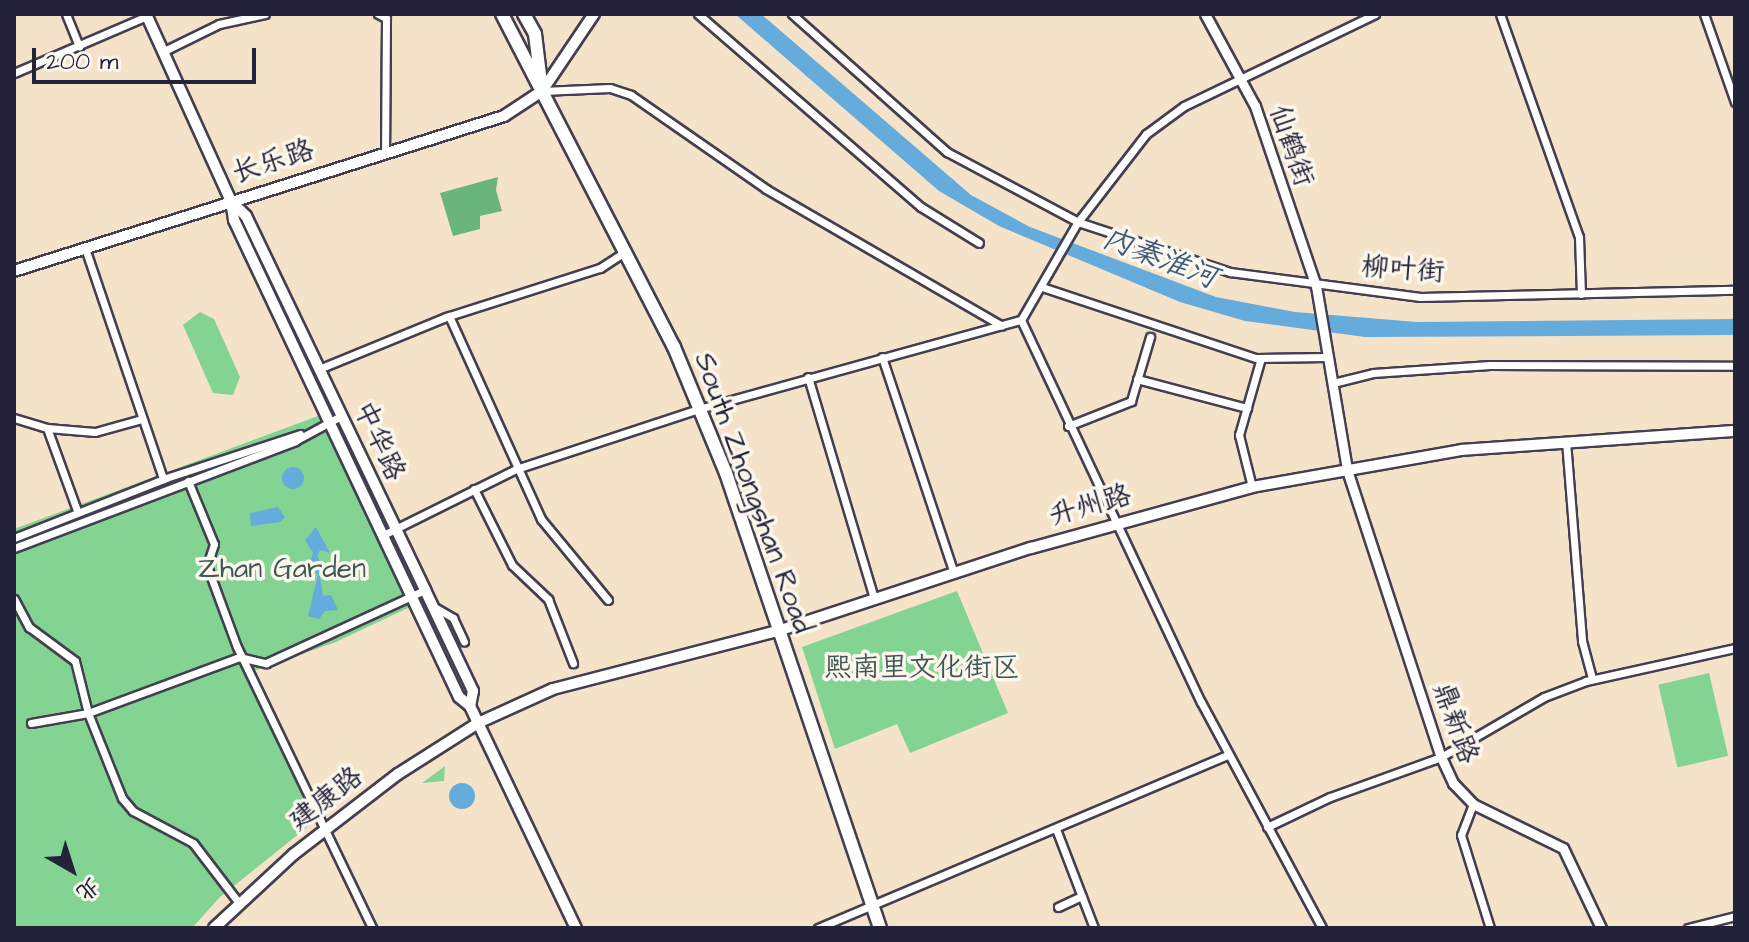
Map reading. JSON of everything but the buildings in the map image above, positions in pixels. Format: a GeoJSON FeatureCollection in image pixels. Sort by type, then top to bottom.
{"type":"FeatureCollection","features":[{"type":"Feature","properties":{"kind":"main road","name":"South Zhongshan Road"},"geometry":{"type":"LineString","coordinates":[[502,14],[628,250],[726,473],[880,928]]}},
{"type":"Feature","properties":{"kind":"main road","name":"South Zhongshan Road"},"geometry":{"type":"LineString","coordinates":[[524,14],[535,34],[542,91]]}},
{"type":"Feature","properties":{"kind":"main road"},"geometry":{"type":"LineString","coordinates":[[542,91],[594,14]]}},
{"type":"Feature","properties":{"kind":"main road","name":"中华路"},"geometry":{"type":"LineString","coordinates":[[146,15],[231,201],[234,220],[459,697],[470,706],[576,928]]}},
{"type":"Feature","properties":{"kind":"main road","name":"长乐路"},"geometry":{"type":"LineString","coordinates":[[14,271],[504,116],[542,91]]}},
{"type":"Feature","properties":{"kind":"main road","name":"中华路"},"geometry":{"type":"LineString","coordinates":[[231,201],[246,216],[432,604],[473,691],[470,706]]}},
{"type":"Feature","properties":{"kind":"main road","name":"升州路"},"geometry":{"type":"LineString","coordinates":[[478,723],[553,689],[778,631],[1118,523],[1252,487],[1462,450],[1735,431]]}},
{"type":"Feature","properties":{"kind":"main road","name":"建康路"},"geometry":{"type":"LineString","coordinates":[[214,928],[325,828],[478,723]]}},
{"type":"Feature","properties":{"kind":"street"},"geometry":{"type":"LineString","coordinates":[[66,14],[79,46]]}},
{"type":"Feature","properties":{"kind":"street"},"geometry":{"type":"LineString","coordinates":[[164,51],[219,24],[265,14]]}},
{"type":"Feature","properties":{"kind":"street"},"geometry":{"type":"LineString","coordinates":[[368,14],[386,18],[385,152]]}},
{"type":"Feature","properties":{"kind":"street"},"geometry":{"type":"LineString","coordinates":[[698,14],[921,207],[979,243]]}},
{"type":"Feature","properties":{"kind":"street","name":"柳叶街"},"geometry":{"type":"LineString","coordinates":[[792,14],[947,152],[1077,223],[1230,272],[1316,286],[1420,297],[1735,290]]}},
{"type":"Feature","properties":{"kind":"street","name":"仙鹤街"},"geometry":{"type":"LineString","coordinates":[[1205,14],[1255,106],[1316,286],[1327,357]]}},
{"type":"Feature","properties":{"kind":"street"},"geometry":{"type":"LineString","coordinates":[[383,535],[516,469],[699,409],[1021,320],[1077,223],[1146,134],[1184,106],[1375,14]]}},
{"type":"Feature","properties":{"kind":"street"},"geometry":{"type":"LineString","coordinates":[[1500,14],[1579,237],[1581,294]]}},
{"type":"Feature","properties":{"kind":"street"},"geometry":{"type":"LineString","coordinates":[[1704,14],[1735,102]]}},
{"type":"Feature","properties":{"kind":"street"},"geometry":{"type":"LineString","coordinates":[[14,73],[146,15]]}},
{"type":"Feature","properties":{"kind":"street"},"geometry":{"type":"LineString","coordinates":[[542,91],[610,88],[631,95],[766,189],[1001,325]]}},
{"type":"Feature","properties":{"kind":"street"},"geometry":{"type":"LineString","coordinates":[[85,248],[165,478],[163,485],[170,487]]}},
{"type":"Feature","properties":{"kind":"street"},"geometry":{"type":"LineString","coordinates":[[319,369],[449,316],[600,268],[628,250]]}},
{"type":"Feature","properties":{"kind":"street"},"geometry":{"type":"LineString","coordinates":[[1042,287],[1261,358],[1327,357],[1347,470]]}},
{"type":"Feature","properties":{"kind":"street"},"geometry":{"type":"LineString","coordinates":[[449,316],[541,519],[608,600]]}},
{"type":"Feature","properties":{"kind":"street"},"geometry":{"type":"LineString","coordinates":[[1021,320],[1068,426],[1118,523],[1228,755],[1322,928]]}},
{"type":"Feature","properties":{"kind":"street"},"geometry":{"type":"LineString","coordinates":[[1068,426],[1131,401],[1150,337]]}},
{"type":"Feature","properties":{"kind":"street"},"geometry":{"type":"LineString","coordinates":[[882,357],[954,573]]}},
{"type":"Feature","properties":{"kind":"street"},"geometry":{"type":"LineString","coordinates":[[1252,487],[1239,435],[1261,358]]}},
{"type":"Feature","properties":{"kind":"street"},"geometry":{"type":"LineString","coordinates":[[1333,383],[1373,373],[1490,365],[1735,366]]}},
{"type":"Feature","properties":{"kind":"street"},"geometry":{"type":"LineString","coordinates":[[808,377],[874,599]]}},
{"type":"Feature","properties":{"kind":"street"},"geometry":{"type":"LineString","coordinates":[[1137,379],[1247,408]]}},
{"type":"Feature","properties":{"kind":"street"},"geometry":{"type":"LineString","coordinates":[[14,548],[295,441],[300,434],[341,416]]}},
{"type":"Feature","properties":{"kind":"street"},"geometry":{"type":"LineString","coordinates":[[14,418],[47,428],[100,432],[142,419]]}},
{"type":"Feature","properties":{"kind":"street"},"geometry":{"type":"LineString","coordinates":[[47,428],[78,513]]}},
{"type":"Feature","properties":{"kind":"street"},"geometry":{"type":"LineString","coordinates":[[14,538],[165,478],[292,432],[300,434]]}},
{"type":"Feature","properties":{"kind":"street"},"geometry":{"type":"LineString","coordinates":[[1566,441],[1582,641],[1592,679]]}},
{"type":"Feature","properties":{"kind":"street","name":"鼎新路"},"geometry":{"type":"LineString","coordinates":[[1347,470],[1441,757],[1453,783],[1473,804],[1563,848],[1601,928]]}},
{"type":"Feature","properties":{"kind":"street"},"geometry":{"type":"LineString","coordinates":[[188,481],[214,544],[207,554],[214,589],[243,658],[372,928]]}},
{"type":"Feature","properties":{"kind":"street"},"geometry":{"type":"LineString","coordinates":[[154,483],[160,486],[157,492]]}},
{"type":"Feature","properties":{"kind":"street"},"geometry":{"type":"LineString","coordinates":[[474,489],[512,565],[548,599],[573,663]]}},
{"type":"Feature","properties":{"kind":"street"},"geometry":{"type":"LineString","coordinates":[[31,723],[88,713],[243,658],[266,663],[425,590]]}},
{"type":"Feature","properties":{"kind":"street"},"geometry":{"type":"LineString","coordinates":[[14,599],[29,627],[75,661],[88,713],[128,806],[193,843],[239,903]]}},
{"type":"Feature","properties":{"kind":"street"},"geometry":{"type":"LineString","coordinates":[[432,604],[453,618],[464,642]]}},
{"type":"Feature","properties":{"kind":"street"},"geometry":{"type":"LineString","coordinates":[[1267,827],[1330,797],[1441,757],[1544,697],[1592,679],[1735,648]]}},
{"type":"Feature","properties":{"kind":"street"},"geometry":{"type":"LineString","coordinates":[[818,928],[1228,755]]}},
{"type":"Feature","properties":{"kind":"street"},"geometry":{"type":"LineString","coordinates":[[1473,804],[1461,835],[1490,928]]}},
{"type":"Feature","properties":{"kind":"street"},"geometry":{"type":"LineString","coordinates":[[1056,829],[1094,928]]}},
{"type":"Feature","properties":{"kind":"street"},"geometry":{"type":"LineString","coordinates":[[1058,907],[1082,896]]}},
{"type":"Feature","properties":{"kind":"street"},"geometry":{"type":"LineString","coordinates":[[1688,928],[1735,916]]}},
{"type":"Feature","properties":{"kind":"green space"},"geometry":{"type":"Polygon","coordinates":[[[498,177],[496,190],[502,211],[480,216],[480,229],[453,236],[440,193],[498,177]]]}},
{"type":"Feature","properties":{"kind":"green space"},"geometry":{"type":"Polygon","coordinates":[[[200,312],[214,319],[240,377],[233,395],[213,393],[183,325],[200,312]]]}},
{"type":"Feature","properties":{"kind":"green space","name":"Zhan Garden"},"geometry":{"type":"Polygon","coordinates":[[[318,416],[336,433],[410,607],[336,642],[245,674],[316,820],[220,897],[192,928],[14,928],[14,529],[318,416]]]}},
{"type":"Feature","properties":{"kind":"green space","name":"熙南里文化街区"},"geometry":{"type":"Polygon","coordinates":[[[957,591],[1008,713],[910,753],[897,724],[835,749],[802,647],[957,591]]]}},
{"type":"Feature","properties":{"kind":"green space"},"geometry":{"type":"Polygon","coordinates":[[[1709,673],[1728,756],[1677,768],[1658,685],[1709,673]]]}},
{"type":"Feature","properties":{"kind":"green space"},"geometry":{"type":"Polygon","coordinates":[[[445,766],[444,781],[422,783],[445,766]]]}},
{"type":"Feature","properties":{"kind":"water"},"geometry":{"type":"Polygon","coordinates":[[[735,14],[761,14],[971,195],[1030,227],[1216,297],[1295,312],[1417,322],[1735,319],[1735,335],[1365,337],[1245,321],[1180,302],[999,226],[939,191],[735,14]]]}},
{"type":"Feature","properties":{"kind":"water"},"geometry":{"type":"Polygon","coordinates":[[[293,467],[301,470],[304,478],[301,486],[293,489],[285,486],[282,478],[285,470],[293,467]]]}},
{"type":"Feature","properties":{"kind":"water"},"geometry":{"type":"Polygon","coordinates":[[[278,507],[285,517],[280,522],[251,526],[250,513],[278,507]]]}},
{"type":"Feature","properties":{"kind":"water"},"geometry":{"type":"Polygon","coordinates":[[[316,527],[330,553],[320,550],[317,556],[329,575],[320,577],[323,596],[331,595],[338,610],[325,611],[319,619],[308,616],[318,575],[309,565],[313,553],[305,540],[316,527]]]}},
{"type":"Feature","properties":{"kind":"water"},"geometry":{"type":"Polygon","coordinates":[[[462,783],[471,787],[475,796],[471,805],[462,809],[453,805],[449,796],[453,787],[462,783]]]}},
{"type":"Feature","properties":{"kind":"water label","name":"内秦淮河"},"geometry":{"type":"Point","coordinates":[1160,258]}}]}
